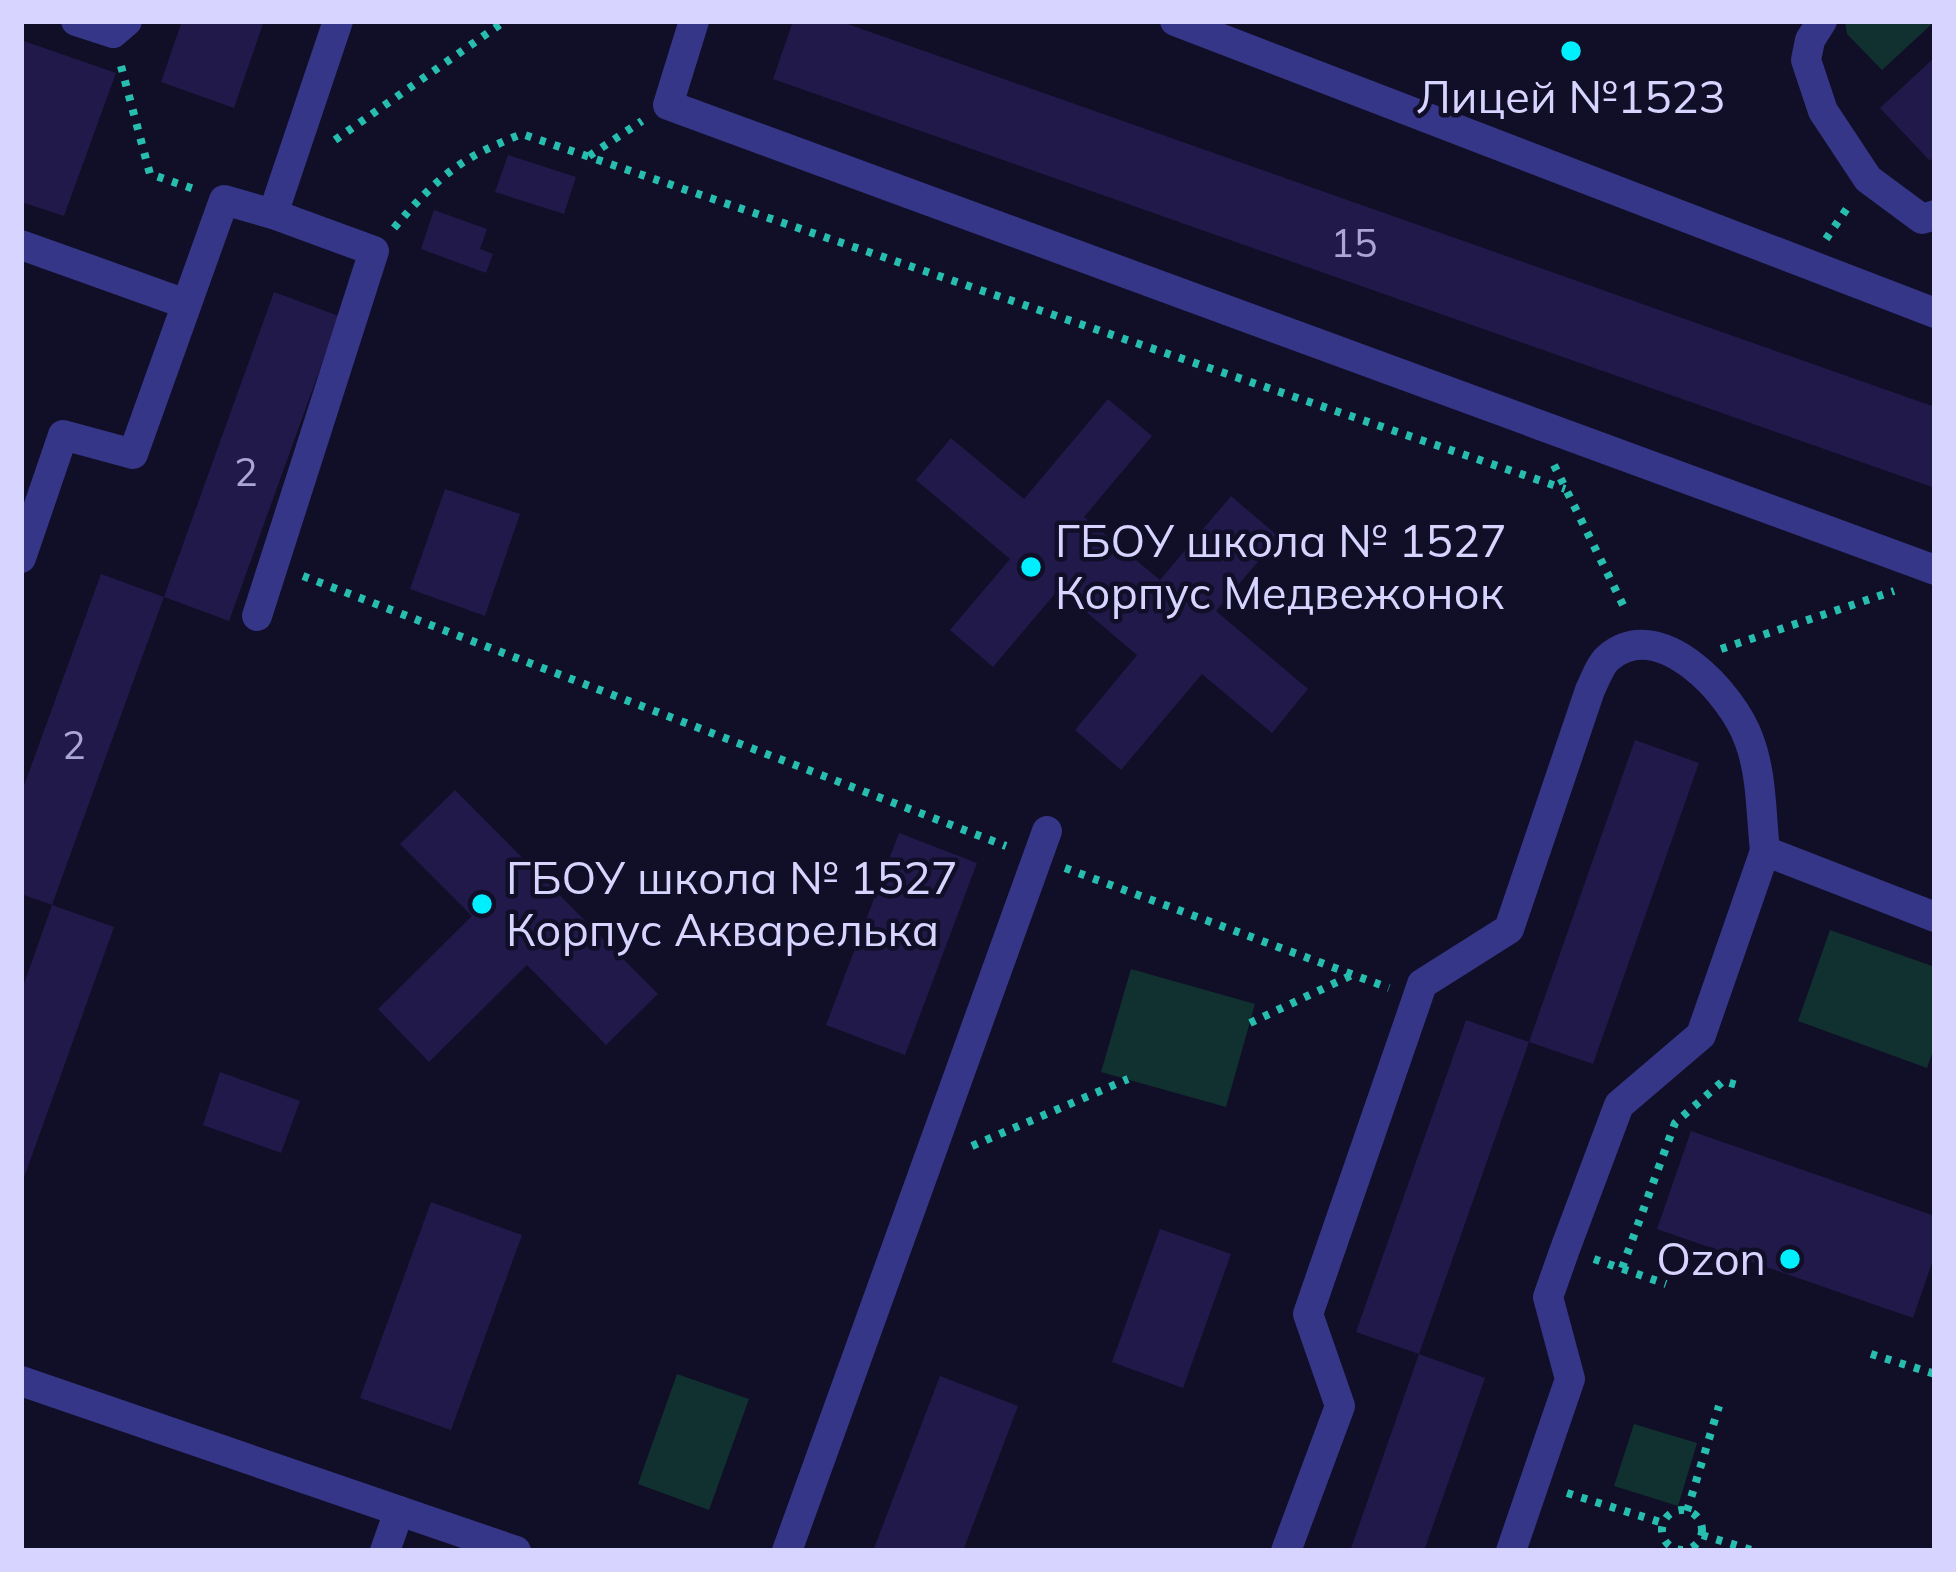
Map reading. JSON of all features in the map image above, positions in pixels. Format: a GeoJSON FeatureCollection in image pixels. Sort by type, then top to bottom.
{"type":"FeatureCollection","features":[{"type":"Feature","properties":{"kind":"lane"},"geometry":{"type":"LineString","coordinates":[[76,21],[120,27]]}},
{"type":"Feature","properties":{"kind":"lane"},"geometry":{"type":"LineString","coordinates":[[273,214],[338,21]]}},
{"type":"Feature","properties":{"kind":"lane"},"geometry":{"type":"LineString","coordinates":[[694,21],[668,105],[1532,423],[1924,578]]}},
{"type":"Feature","properties":{"kind":"lane"},"geometry":{"type":"LineString","coordinates":[[1175,21],[1935,314]]}},
{"type":"Feature","properties":{"kind":"lane"},"geometry":{"type":"LineString","coordinates":[[1822,21],[1810,40],[1806,60],[1822,111],[1868,179],[1922,219],[1935,215]]}},
{"type":"Feature","properties":{"kind":"lane"},"geometry":{"type":"LineString","coordinates":[[21,558],[63,435],[133,454],[224,200],[374,251],[257,616]]}},
{"type":"Feature","properties":{"kind":"lane"},"geometry":{"type":"LineString","coordinates":[[21,244],[186,304]]}},
{"type":"Feature","properties":{"kind":"lane"},"geometry":{"type":"LineString","coordinates":[[1286,1551],[1340,1406],[1308,1314],[1423,984],[1509,929],[1590,690],[1605,659],[1628,645],[1670,650],[1705,674],[1728,701],[1749,738],[1758,775],[1765,851],[1701,1035],[1618,1105],[1565,1249],[1549,1297],[1570,1378],[1511,1551]]}},
{"type":"Feature","properties":{"kind":"lane"},"geometry":{"type":"LineString","coordinates":[[787,1551],[1042,844]]}},
{"type":"Feature","properties":{"kind":"lane"},"geometry":{"type":"LineString","coordinates":[[1765,851],[1935,917]]}},
{"type":"Feature","properties":{"kind":"lane"},"geometry":{"type":"LineString","coordinates":[[21,1381],[516,1551]]}},
{"type":"Feature","properties":{"kind":"lane"},"geometry":{"type":"LineString","coordinates":[[385,1551],[399,1511]]}},
{"type":"Feature","properties":{"kind":"path"},"geometry":{"type":"LineString","coordinates":[[285,176],[505,21]]}},
{"type":"Feature","properties":{"kind":"path"},"geometry":{"type":"LineString","coordinates":[[120,27],[150,174],[224,200]]}},
{"type":"Feature","properties":{"kind":"path"},"geometry":{"type":"LineString","coordinates":[[588,157],[668,105]]}},
{"type":"Feature","properties":{"kind":"path"},"geometry":{"type":"LineString","coordinates":[[374,251],[441,175],[483,149],[522,134],[1565,489]]}},
{"type":"Feature","properties":{"kind":"path"},"geometry":{"type":"LineString","coordinates":[[1807,264],[1868,179]]}},
{"type":"Feature","properties":{"kind":"path"},"geometry":{"type":"LineString","coordinates":[[1532,423],[1644,646]]}},
{"type":"Feature","properties":{"kind":"path"},"geometry":{"type":"LineString","coordinates":[[274,565],[1042,844],[1417,999]]}},
{"type":"Feature","properties":{"kind":"path"},"geometry":{"type":"LineString","coordinates":[[1685,661],[1924,578]]}},
{"type":"Feature","properties":{"kind":"path"},"geometry":{"type":"LineString","coordinates":[[1250,1023],[1353,975]]}},
{"type":"Feature","properties":{"kind":"path"},"geometry":{"type":"LineString","coordinates":[[926,1166],[1128,1079]]}},
{"type":"Feature","properties":{"kind":"path"},"geometry":{"type":"LineString","coordinates":[[1666,1284],[1617,1267],[1675,1123],[1724,1081],[1737,1085]]}},
{"type":"Feature","properties":{"kind":"path"},"geometry":{"type":"LineString","coordinates":[[1871,1354],[1935,1374]]}},
{"type":"Feature","properties":{"kind":"path"},"geometry":{"type":"LineString","coordinates":[[1687,1511],[1719,1406]]}},
{"type":"Feature","properties":{"kind":"path"},"geometry":{"type":"LineString","coordinates":[[1534,1483],[1663,1522]]}},
{"type":"Feature","properties":{"kind":"path"},"geometry":{"type":"LineString","coordinates":[[1687,1511],[1697,1517],[1702,1535],[1689,1550],[1676,1550],[1665,1542],[1663,1522],[1670,1514],[1687,1511]]}},
{"type":"Feature","properties":{"kind":"path"},"geometry":{"type":"LineString","coordinates":[[1702,1535],[1754,1551]]}},
{"type":"Feature","properties":{"kind":"green space"},"geometry":{"type":"Polygon","coordinates":[[[1845,21],[1935,21],[1882,70],[1847,34],[1845,21]]]}},
{"type":"Feature","properties":{"kind":"green space"},"geometry":{"type":"Polygon","coordinates":[[[1830,930],[1935,967],[1935,1045],[1927,1068],[1798,1021],[1830,930]]]}},
{"type":"Feature","properties":{"kind":"green space"},"geometry":{"type":"Polygon","coordinates":[[[1131,969],[1255,1004],[1226,1107],[1101,1072],[1131,969]]]}},
{"type":"Feature","properties":{"kind":"green space"},"geometry":{"type":"Polygon","coordinates":[[[677,1374],[749,1399],[709,1510],[638,1484],[677,1374]]]}},
{"type":"Feature","properties":{"kind":"green space"},"geometry":{"type":"Polygon","coordinates":[[[1634,1424],[1697,1443],[1678,1506],[1614,1486],[1634,1424]]]}},
{"type":"Feature","properties":{"kind":"building"},"geometry":{"type":"Polygon","coordinates":[[[182,21],[264,21],[234,108],[161,82],[182,21]]]}},
{"type":"Feature","properties":{"kind":"building"},"geometry":{"type":"Polygon","coordinates":[[[793,21],[839,21],[1935,407],[1935,488],[773,79],[793,21]]]}},
{"type":"Feature","properties":{"kind":"building"},"geometry":{"type":"Polygon","coordinates":[[[21,40],[116,73],[64,216],[21,202],[21,40]]]}},
{"type":"Feature","properties":{"kind":"building"},"geometry":{"type":"Polygon","coordinates":[[[1935,57],[1935,156],[1930,161],[1880,108],[1935,57]]]}},
{"type":"Feature","properties":{"kind":"building"},"geometry":{"type":"Polygon","coordinates":[[[508,155],[576,177],[564,214],[495,192],[508,155]]]}},
{"type":"Feature","properties":{"kind":"building"},"geometry":{"type":"Polygon","coordinates":[[[434,210],[487,229],[480,249],[493,254],[486,273],[421,249],[434,210]]]}},
{"type":"Feature","properties":{"kind":"building"},"geometry":{"type":"Polygon","coordinates":[[[274,292],[339,316],[229,621],[164,597],[274,292]]]}},
{"type":"Feature","properties":{"kind":"building","name":"ГБОУ школа № 1527 Корпус Медвежонок"},"geometry":{"type":"Polygon","coordinates":[[[1108,399],[1152,436],[1084,517],[1160,580],[1231,496],[1279,537],[1216,611],[1308,689],[1272,733],[1202,674],[1121,770],[1075,730],[1137,655],[1059,589],[993,667],[950,630],[1010,559],[916,480],[951,438],[1024,499],[1108,399]]]}},
{"type":"Feature","properties":{"kind":"building"},"geometry":{"type":"Polygon","coordinates":[[[445,489],[520,514],[485,616],[410,589],[445,489]]]}},
{"type":"Feature","properties":{"kind":"building"},"geometry":{"type":"Polygon","coordinates":[[[101,574],[164,597],[52,905],[21,894],[21,794],[101,574]]]}},
{"type":"Feature","properties":{"kind":"building"},"geometry":{"type":"Polygon","coordinates":[[[1635,740],[1699,763],[1593,1064],[1529,1042],[1635,740]]]}},
{"type":"Feature","properties":{"kind":"building"},"geometry":{"type":"Polygon","coordinates":[[[455,790],[658,994],[606,1045],[527,965],[429,1062],[378,1009],[472,916],[400,844],[455,790]]]}},
{"type":"Feature","properties":{"kind":"building"},"geometry":{"type":"Polygon","coordinates":[[[899,833],[977,863],[905,1055],[826,1025],[899,833]]]}},
{"type":"Feature","properties":{"kind":"building"},"geometry":{"type":"Polygon","coordinates":[[[52,905],[114,927],[22,1183],[21,992],[52,905]]]}},
{"type":"Feature","properties":{"kind":"building"},"geometry":{"type":"Polygon","coordinates":[[[1466,1020],[1529,1042],[1419,1354],[1356,1332],[1466,1020]]]}},
{"type":"Feature","properties":{"kind":"building"},"geometry":{"type":"Polygon","coordinates":[[[220,1072],[300,1101],[281,1153],[203,1125],[220,1072]]]}},
{"type":"Feature","properties":{"kind":"building"},"geometry":{"type":"Polygon","coordinates":[[[1691,1131],[1935,1216],[1935,1254],[1913,1318],[1657,1229],[1691,1131]]]}},
{"type":"Feature","properties":{"kind":"building"},"geometry":{"type":"Polygon","coordinates":[[[431,1202],[522,1235],[451,1430],[360,1398],[431,1202]]]}},
{"type":"Feature","properties":{"kind":"building"},"geometry":{"type":"Polygon","coordinates":[[[1160,1229],[1231,1254],[1183,1388],[1112,1362],[1160,1229]]]}},
{"type":"Feature","properties":{"kind":"building"},"geometry":{"type":"Polygon","coordinates":[[[1419,1354],[1485,1378],[1424,1551],[1350,1551],[1419,1354]]]}},
{"type":"Feature","properties":{"kind":"building"},"geometry":{"type":"Polygon","coordinates":[[[940,1376],[1018,1406],[963,1551],[873,1551],[940,1376]]]}},
{"type":"Feature","properties":{"kind":"place","name":"Лицей №1523"},"geometry":{"type":"Point","coordinates":[1571,51]}},
{"type":"Feature","properties":{"kind":"place","name":"ГБОУ школа № 1527 Корпус Медвежонок"},"geometry":{"type":"Point","coordinates":[1031,567]}},
{"type":"Feature","properties":{"kind":"place","name":"ГБОУ школа № 1527 Корпус Акварелька"},"geometry":{"type":"Point","coordinates":[482,904]}},
{"type":"Feature","properties":{"kind":"place","name":"Ozon"},"geometry":{"type":"Point","coordinates":[1790,1259]}}]}
